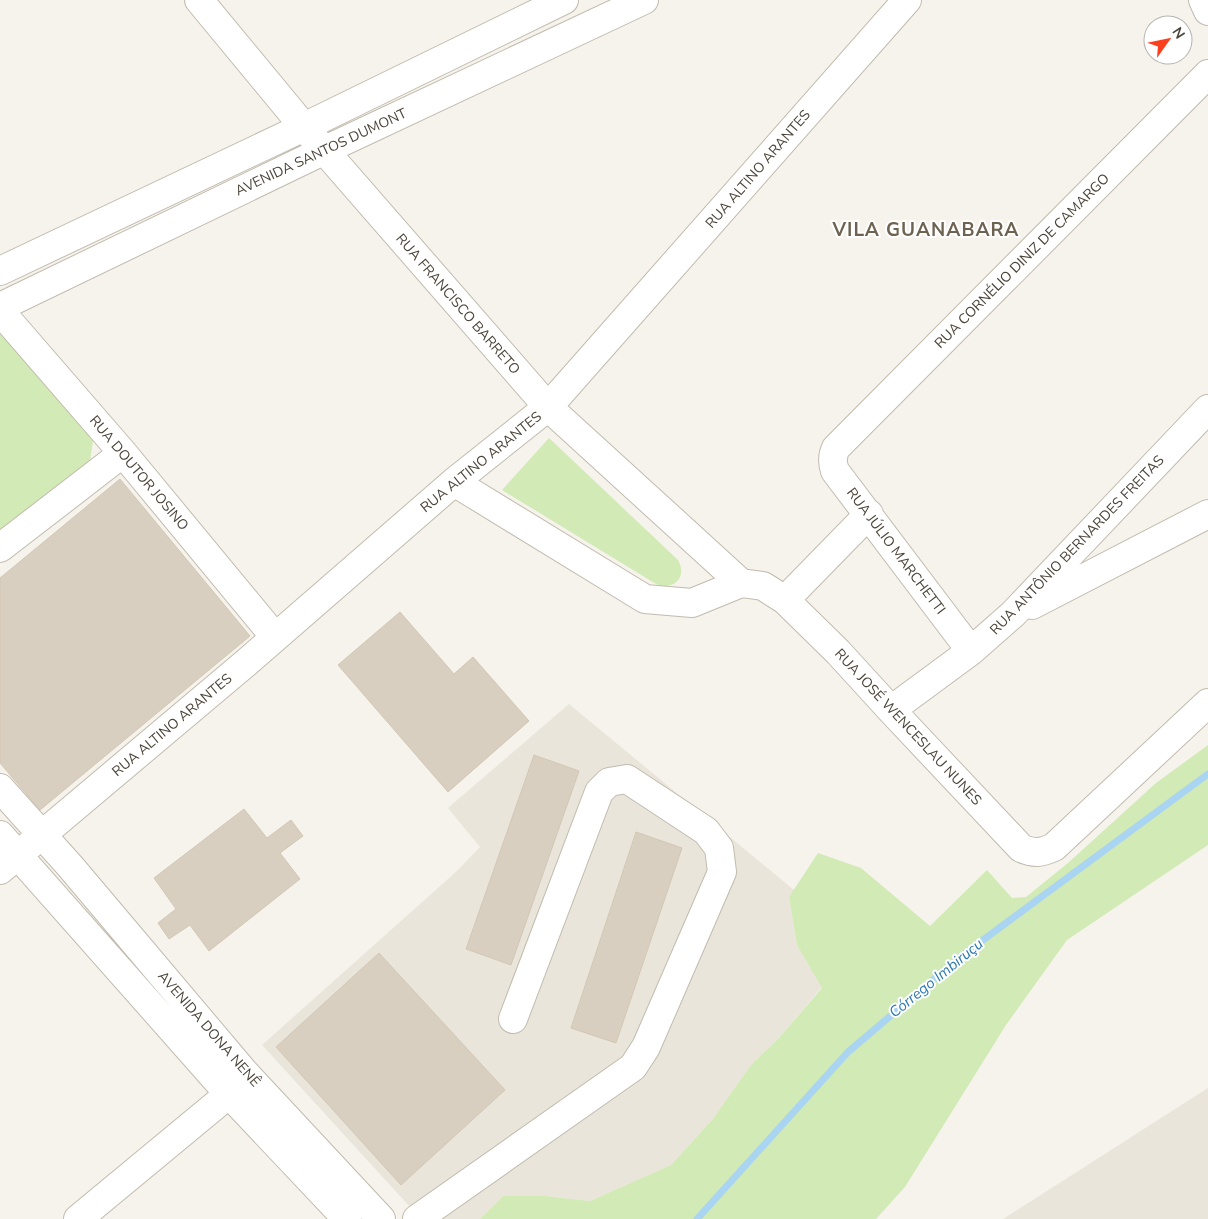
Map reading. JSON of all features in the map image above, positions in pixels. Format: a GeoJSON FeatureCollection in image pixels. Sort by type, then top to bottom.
{"type":"FeatureCollection","features":[{"type":"Feature","properties":{"kind":"street","name":"RUA FRANCISCO BARRETO"},"geometry":{"type":"LineString","coordinates":[[200,0],[304,127],[548,407],[742,583]]}},
{"type":"Feature","properties":{"kind":"street"},"geometry":{"type":"LineString","coordinates":[[0,271],[304,127],[564,0]]}},
{"type":"Feature","properties":{"kind":"street","name":"AVENIDA SANTOS DUMONT"},"geometry":{"type":"LineString","coordinates":[[0,307],[644,0]]}},
{"type":"Feature","properties":{"kind":"street","name":"RUA ALTINO ARANTES"},"geometry":{"type":"LineString","coordinates":[[9,863],[454,482],[548,407],[907,0]]}},
{"type":"Feature","properties":{"kind":"street"},"geometry":{"type":"LineString","coordinates":[[1203,0],[1208,10]]}},
{"type":"Feature","properties":{"kind":"street","name":"RUA CORNÉLIO DINIZ DE CAMARGO"},"geometry":{"type":"LineString","coordinates":[[836,448],[1208,74]]}},
{"type":"Feature","properties":{"kind":"street","name":"RUA DOUTOR JOSINO"},"geometry":{"type":"LineString","coordinates":[[0,311],[123,452],[275,637]]}},
{"type":"Feature","properties":{"kind":"street","name":"RUA ANTÔNIO BERNARDES FREITAS"},"geometry":{"type":"LineString","coordinates":[[891,710],[972,650],[1013,614],[1208,408]]}},
{"type":"Feature","properties":{"kind":"street","name":"RUA JÚLIO MARCHETTI"},"geometry":{"type":"LineString","coordinates":[[836,448],[832,462],[835,471],[972,650]]}},
{"type":"Feature","properties":{"kind":"street"},"geometry":{"type":"LineString","coordinates":[[0,548],[123,452]]}},
{"type":"Feature","properties":{"kind":"street"},"geometry":{"type":"LineString","coordinates":[[454,482],[645,599],[692,603],[742,583]]}},
{"type":"Feature","properties":{"kind":"street"},"geometry":{"type":"LineString","coordinates":[[784,600],[869,514]]}},
{"type":"Feature","properties":{"kind":"street"},"geometry":{"type":"LineString","coordinates":[[1013,614],[1208,514]]}},
{"type":"Feature","properties":{"kind":"street","name":"RUA JOSÉ WENCESLAU NUNES"},"geometry":{"type":"LineString","coordinates":[[742,583],[763,586],[784,600],[838,652],[1021,848],[1032,853],[1042,852],[1054,847],[1208,703]]}},
{"type":"Feature","properties":{"kind":"street"},"geometry":{"type":"LineString","coordinates":[[416,1219],[633,1067],[646,1047],[722,872],[719,848],[706,831],[626,779],[609,782],[599,792],[513,1019]]}},
{"type":"Feature","properties":{"kind":"street","name":"AVENIDA DONA NENÊ"},"geometry":{"type":"LineString","coordinates":[[0,788],[41,836],[70,866],[244,1072],[381,1219]]}},
{"type":"Feature","properties":{"kind":"street","name":"AVENIDA DONA NENÊ"},"geometry":{"type":"LineString","coordinates":[[0,835],[9,863],[347,1219]]}},
{"type":"Feature","properties":{"kind":"street"},"geometry":{"type":"LineString","coordinates":[[78,1219],[229,1094],[244,1072]]}},
{"type":"Feature","properties":{"kind":"shaded area"},"geometry":{"type":"Polygon","coordinates":[[[569,704],[794,890],[789,897],[797,945],[822,987],[778,1039],[751,1065],[712,1120],[671,1165],[590,1201],[545,1196],[503,1196],[480,1219],[421,1219],[262,1045],[457,871],[480,847],[448,808],[569,704]]]}},
{"type":"Feature","properties":{"kind":"shaded area"},"geometry":{"type":"Polygon","coordinates":[[[1208,1088],[1208,1219],[1003,1219],[1208,1088]]]}},
{"type":"Feature","properties":{"kind":"green space"},"geometry":{"type":"Polygon","coordinates":[[[12,333],[90,428],[93,441],[90,461],[0,531],[0,334],[12,333]]]}},
{"type":"Feature","properties":{"kind":"green space"},"geometry":{"type":"Polygon","coordinates":[[[549,438],[678,560],[681,572],[677,581],[668,586],[656,584],[502,490],[549,438]]]}},
{"type":"Feature","properties":{"kind":"green space"},"geometry":{"type":"Polygon","coordinates":[[[1208,745],[1208,845],[1067,940],[1006,1025],[905,1187],[876,1219],[480,1219],[503,1196],[545,1196],[590,1201],[671,1165],[712,1120],[751,1065],[778,1039],[822,988],[797,945],[789,897],[818,853],[861,868],[930,926],[987,870],[1012,898],[1026,897],[1068,863],[1156,783],[1208,745]]]}},
{"type":"Feature","properties":{"kind":"building"},"geometry":{"type":"Polygon","coordinates":[[[120,479],[250,636],[40,810],[0,763],[0,578],[120,479]]]}},
{"type":"Feature","properties":{"kind":"building"},"geometry":{"type":"Polygon","coordinates":[[[400,612],[454,674],[473,657],[529,721],[448,792],[338,665],[400,612]]]}},
{"type":"Feature","properties":{"kind":"building"},"geometry":{"type":"Polygon","coordinates":[[[534,755],[579,771],[511,965],[466,949],[534,755]]]}},
{"type":"Feature","properties":{"kind":"building"},"geometry":{"type":"Polygon","coordinates":[[[244,809],[267,838],[291,820],[303,836],[280,853],[300,879],[209,951],[190,925],[169,939],[158,923],[176,909],[154,878],[244,809]]]}},
{"type":"Feature","properties":{"kind":"building"},"geometry":{"type":"Polygon","coordinates":[[[636,832],[682,848],[616,1043],[571,1028],[636,832]]]}},
{"type":"Feature","properties":{"kind":"building"},"geometry":{"type":"Polygon","coordinates":[[[379,953],[505,1090],[401,1185],[276,1047],[379,953]]]}},
{"type":"Feature","properties":{"kind":"waterway","name":"Córrego Imbiruçu"},"geometry":{"type":"LineString","coordinates":[[697,1219],[848,1052],[960,957],[1208,774]]}},
{"type":"Feature","properties":{"kind":"district","name":"VILA GUANABARA"},"geometry":{"type":"Point","coordinates":[926,230]}}]}
